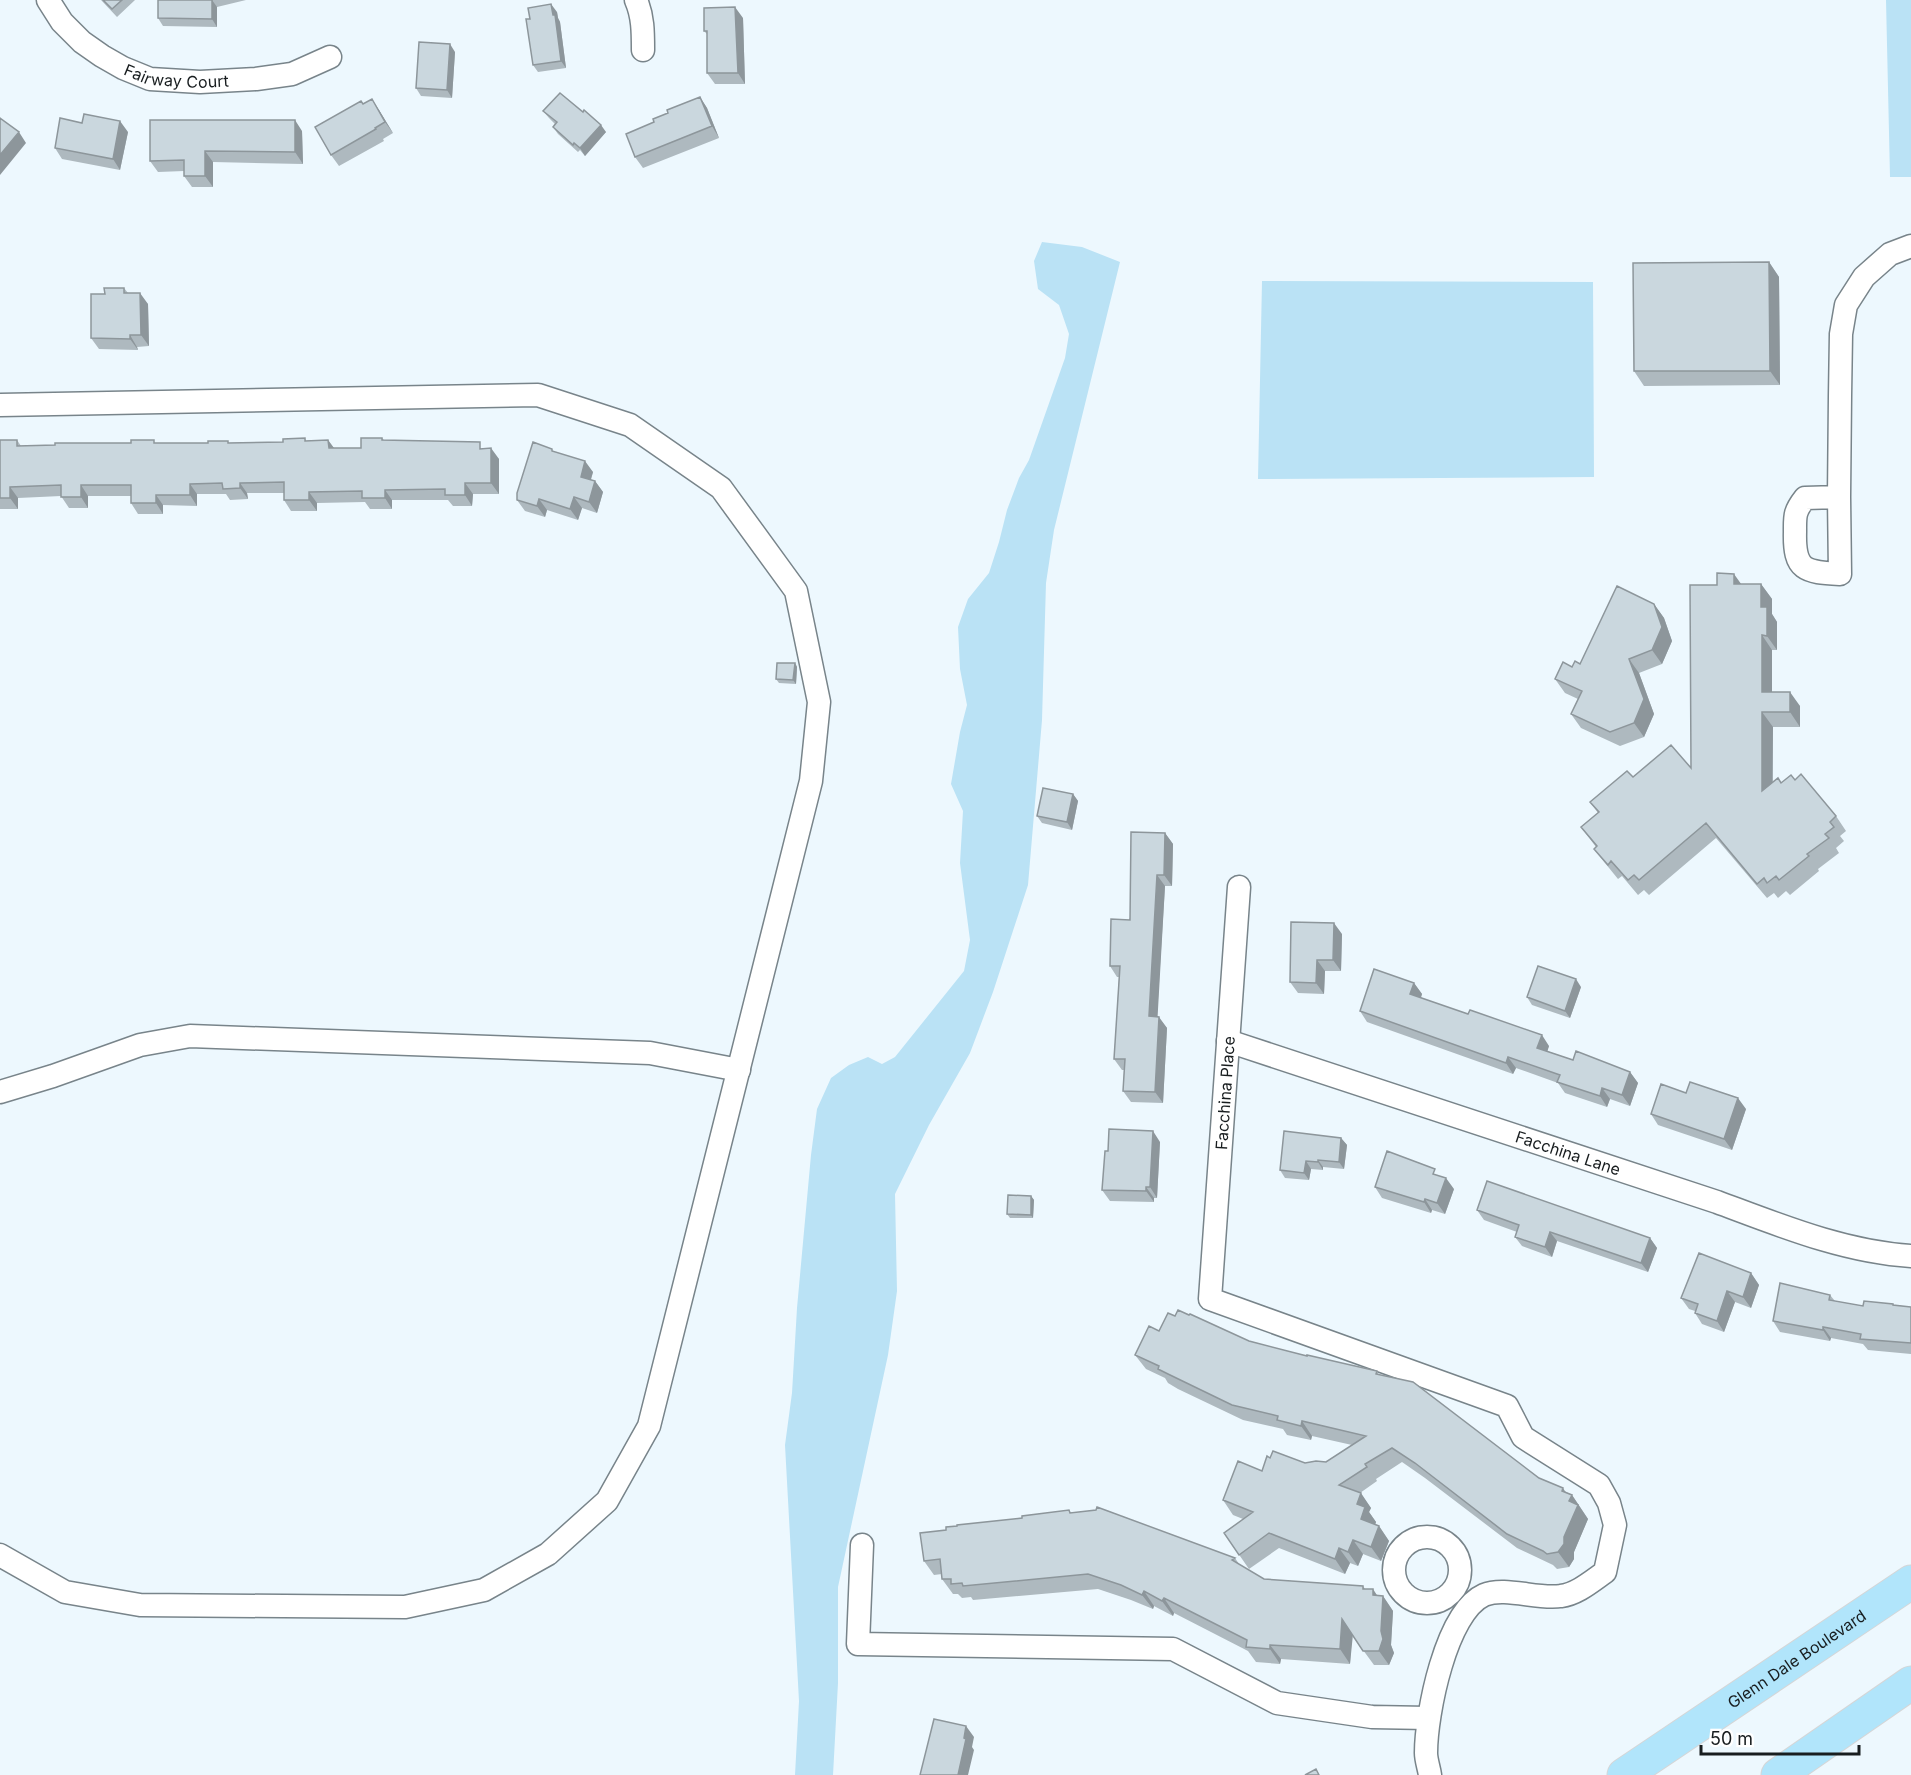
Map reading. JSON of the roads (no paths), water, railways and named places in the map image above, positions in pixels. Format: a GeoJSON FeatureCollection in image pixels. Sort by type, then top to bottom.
{"type":"FeatureCollection","features":[{"type":"Feature","properties":{"kind":"main road","name":"Glenn Dale Boulevard"},"geometry":{"type":"LineString","coordinates":[[1624,1775],[1911,1581]]}},
{"type":"Feature","properties":{"kind":"main road"},"geometry":{"type":"LineString","coordinates":[[1778,1775],[1911,1683]]}},
{"type":"Feature","properties":{"kind":"street","name":"Fairway Court"},"geometry":{"type":"LineString","coordinates":[[48,0],[62,22],[82,42],[109,60],[150,79],[200,82],[256,79],[291,74],[330,57]]}},
{"type":"Feature","properties":{"kind":"street"},"geometry":{"type":"LineString","coordinates":[[636,0],[643,25],[643,50]]}},
{"type":"Feature","properties":{"kind":"street"},"geometry":{"type":"LineString","coordinates":[[1839,497],[1841,334],[1846,305],[1871,270],[1890,254],[1911,246]]}},
{"type":"Feature","properties":{"kind":"street"},"geometry":{"type":"LineString","coordinates":[[0,405],[538,395],[630,425],[721,488],[796,591],[819,702],[811,781],[649,1426],[607,1501],[548,1554],[484,1590],[405,1607],[140,1605],[65,1592],[0,1555]]}},
{"type":"Feature","properties":{"kind":"street","name":"Facchina Place"},"geometry":{"type":"LineString","coordinates":[[1239,887],[1210,1299],[1506,1406],[1523,1437],[1599,1485],[1609,1503],[1615,1525],[1605,1572],[1588,1597],[1500,1592],[1460,1599],[1428,1718]]}},
{"type":"Feature","properties":{"kind":"street"},"geometry":{"type":"LineString","coordinates":[[0,1092],[140,1045],[190,1035],[650,1053],[739,1070]]}},
{"type":"Feature","properties":{"kind":"street","name":"Facchina Lane"},"geometry":{"type":"LineString","coordinates":[[1228,1041],[1783,1226],[1864,1250],[1911,1256]]}},
{"type":"Feature","properties":{"kind":"street"},"geometry":{"type":"LineString","coordinates":[[862,1545],[858,1644],[1173,1649],[1277,1703],[1372,1717],[1428,1718],[1426,1755],[1430,1775]]}}]}
